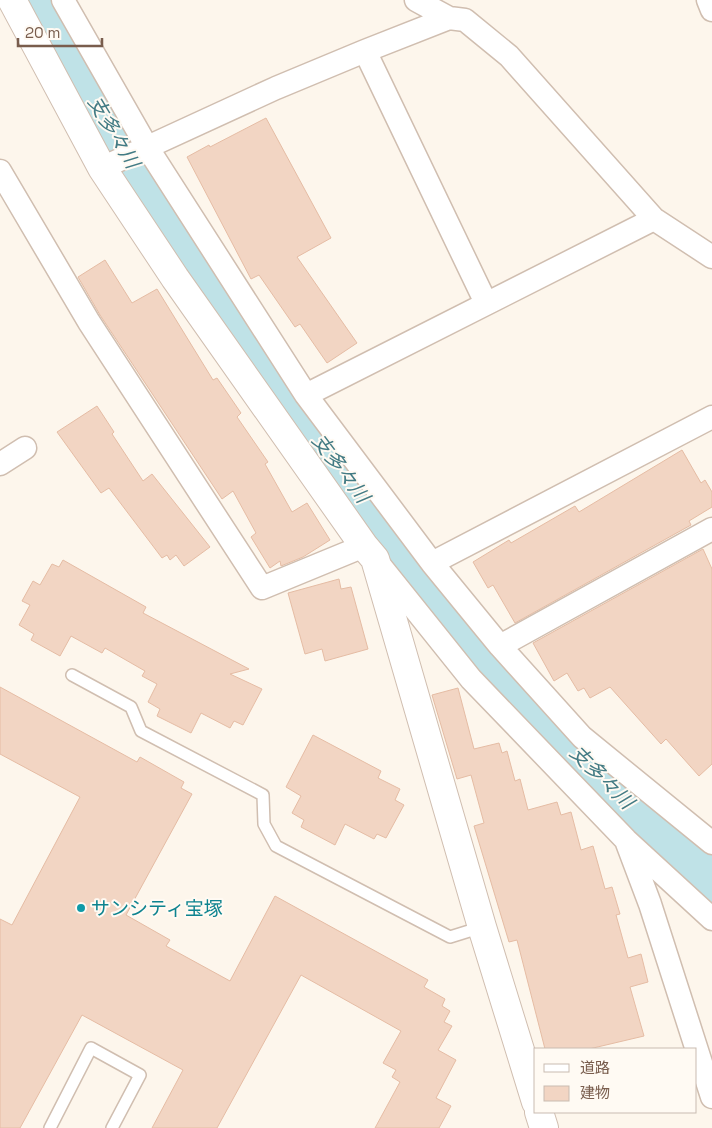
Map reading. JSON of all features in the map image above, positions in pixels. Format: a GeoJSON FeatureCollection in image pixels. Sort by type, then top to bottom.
{"type":"FeatureCollection","features":[{"type":"Feature","properties":{"kind":"street"},"geometry":{"type":"LineString","coordinates":[[12,0],[110,164],[174,278],[370,553],[471,679],[626,840],[712,919]]}},
{"type":"Feature","properties":{"kind":"street"},"geometry":{"type":"LineString","coordinates":[[63,0],[143,149],[306,394],[432,563],[500,646],[582,737],[712,843]]}},
{"type":"Feature","properties":{"kind":"street"},"geometry":{"type":"LineString","coordinates":[[416,0],[448,18],[464,20],[509,56],[654,219],[712,257]]}},
{"type":"Feature","properties":{"kind":"street"},"geometry":{"type":"LineString","coordinates":[[708,0],[712,10]]}},
{"type":"Feature","properties":{"kind":"street"},"geometry":{"type":"LineString","coordinates":[[110,164],[276,88],[448,18]]}},
{"type":"Feature","properties":{"kind":"street"},"geometry":{"type":"LineString","coordinates":[[365,51],[486,303]]}},
{"type":"Feature","properties":{"kind":"street"},"geometry":{"type":"LineString","coordinates":[[0,171],[89,322],[262,588],[370,553]]}},
{"type":"Feature","properties":{"kind":"street"},"geometry":{"type":"LineString","coordinates":[[306,394],[654,219]]}},
{"type":"Feature","properties":{"kind":"street"},"geometry":{"type":"LineString","coordinates":[[432,563],[712,417]]}},
{"type":"Feature","properties":{"kind":"street"},"geometry":{"type":"LineString","coordinates":[[2,459],[25,448]]}},
{"type":"Feature","properties":{"kind":"street"},"geometry":{"type":"LineString","coordinates":[[500,646],[712,529]]}},
{"type":"Feature","properties":{"kind":"street"},"geometry":{"type":"LineString","coordinates":[[370,553],[534,1096]]}},
{"type":"Feature","properties":{"kind":"street"},"geometry":{"type":"LineString","coordinates":[[626,840],[650,904],[696,1048]]}},
{"type":"Feature","properties":{"kind":"street"},"geometry":{"type":"LineString","coordinates":[[697,1050],[712,1097]]}},
{"type":"Feature","properties":{"kind":"street"},"geometry":{"type":"LineString","coordinates":[[539,1113],[544,1128]]}},
{"type":"Feature","properties":{"kind":"lane"},"geometry":{"type":"LineString","coordinates":[[72,675],[131,707],[141,732],[263,795],[264,824],[276,846],[450,937],[482,927]]}},
{"type":"Feature","properties":{"kind":"lane"},"geometry":{"type":"LineString","coordinates":[[50,1128],[91,1048],[140,1075],[112,1128]]}},
{"type":"Feature","properties":{"kind":"building"},"geometry":{"type":"Polygon","coordinates":[[[266,118],[331,238],[297,257],[357,343],[327,363],[300,324],[295,327],[259,275],[251,279],[187,157],[266,118]]]}},
{"type":"Feature","properties":{"kind":"building"},"geometry":{"type":"Polygon","coordinates":[[[105,260],[132,303],[157,289],[213,380],[217,378],[241,413],[237,417],[268,462],[265,464],[292,512],[307,503],[330,540],[303,557],[281,566],[280,561],[270,568],[251,537],[256,533],[233,491],[222,499],[100,315],[78,277],[105,260]]]}},
{"type":"Feature","properties":{"kind":"building"},"geometry":{"type":"Polygon","coordinates":[[[97,406],[114,432],[112,434],[143,481],[152,474],[210,547],[184,566],[176,555],[170,560],[167,555],[162,558],[109,488],[101,493],[57,432],[97,406]]]}},
{"type":"Feature","properties":{"kind":"building"},"geometry":{"type":"Polygon","coordinates":[[[682,450],[701,483],[705,480],[712,492],[712,507],[689,521],[691,525],[515,623],[493,585],[488,588],[473,562],[509,540],[511,543],[575,506],[579,512],[682,450]]]}},
{"type":"Feature","properties":{"kind":"building"},"geometry":{"type":"Polygon","coordinates":[[[703,549],[712,569],[712,764],[699,776],[666,739],[661,744],[610,687],[590,698],[584,688],[578,691],[567,673],[554,681],[533,643],[703,549]]]}},
{"type":"Feature","properties":{"kind":"building"},"geometry":{"type":"Polygon","coordinates":[[[63,560],[146,607],[143,613],[249,669],[230,674],[262,689],[243,725],[234,721],[230,728],[201,713],[191,733],[157,716],[160,709],[148,702],[157,684],[142,676],[145,671],[105,648],[102,653],[71,636],[60,656],[31,640],[34,634],[19,625],[30,605],[22,601],[33,581],[40,585],[52,564],[59,567],[63,560]]]}},
{"type":"Feature","properties":{"kind":"building"},"geometry":{"type":"Polygon","coordinates":[[[339,579],[341,589],[351,587],[368,649],[325,661],[322,649],[305,654],[288,593],[339,579]]]}},
{"type":"Feature","properties":{"kind":"building","name":"サンシティ宝塚"},"geometry":{"type":"Polygon","coordinates":[[[0,687],[137,762],[140,757],[184,782],[181,788],[192,794],[126,915],[170,940],[166,946],[230,981],[275,896],[428,980],[424,987],[445,999],[442,1006],[450,1011],[444,1022],[452,1026],[438,1050],[456,1060],[436,1098],[451,1106],[439,1128],[375,1128],[400,1082],[392,1077],[396,1070],[383,1063],[401,1031],[301,975],[217,1128],[152,1128],[183,1070],[82,1015],[20,1128],[0,1128],[0,919],[12,925],[80,797],[0,754],[0,687]]]}},
{"type":"Feature","properties":{"kind":"building"},"geometry":{"type":"Polygon","coordinates":[[[458,688],[474,749],[499,743],[502,753],[507,751],[515,781],[520,779],[528,810],[557,802],[561,815],[571,812],[581,850],[593,846],[605,889],[612,887],[620,914],[616,915],[628,958],[641,954],[648,982],[630,987],[644,1036],[593,1048],[545,1048],[517,940],[509,942],[474,826],[484,823],[471,775],[457,779],[432,695],[458,688]]]}},
{"type":"Feature","properties":{"kind":"building"},"geometry":{"type":"Polygon","coordinates":[[[313,735],[381,771],[378,778],[400,789],[395,800],[404,805],[386,838],[377,834],[374,839],[345,824],[335,845],[301,827],[304,820],[292,813],[301,796],[286,787],[313,735]]]}},
{"type":"Feature","properties":{"kind":"waterway","name":"支多々川"},"geometry":{"type":"LineString","coordinates":[[43,0],[108,127],[268,370],[366,503],[473,636],[602,781],[712,879]]}},
{"type":"Feature","properties":{"kind":"place","name":"サンシティ宝塚"},"geometry":{"type":"Point","coordinates":[81,908]}}]}
